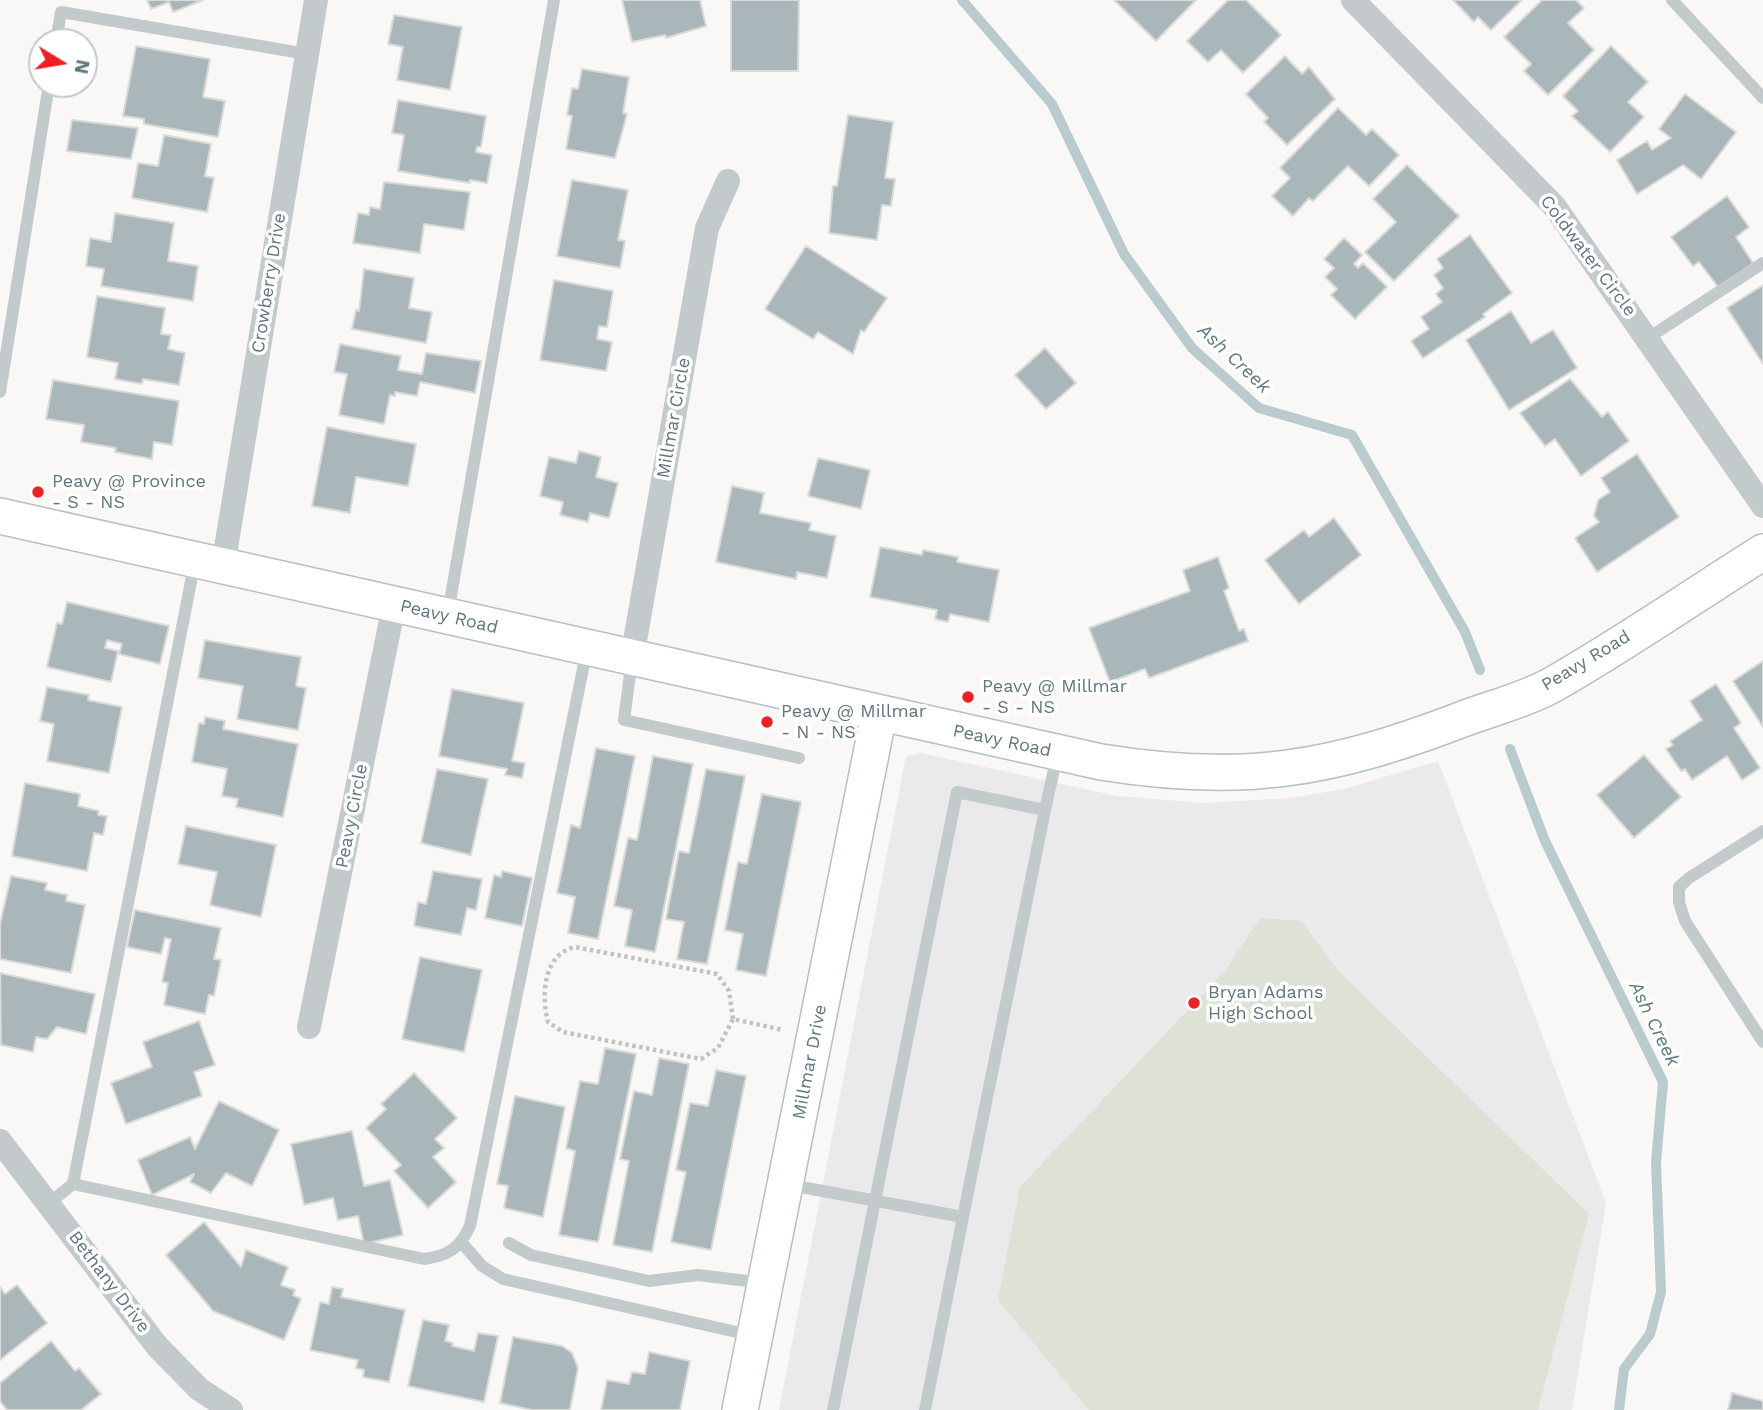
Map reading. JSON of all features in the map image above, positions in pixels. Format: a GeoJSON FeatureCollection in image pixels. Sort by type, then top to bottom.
{"type":"FeatureCollection","features":[{"type":"Feature","properties":{"kind":"street","name":"Crowberry Drive"},"geometry":{"type":"LineString","coordinates":[[209,563],[316,0]]}},
{"type":"Feature","properties":{"kind":"street","name":"Coldwater Circle"},"geometry":{"type":"LineString","coordinates":[[1353,0],[1555,207],[1763,506]]}},
{"type":"Feature","properties":{"kind":"street","name":"Millmar Circle"},"geometry":{"type":"LineString","coordinates":[[632,658],[707,228],[728,181]]}},
{"type":"Feature","properties":{"kind":"street","name":"Peavy Road"},"geometry":{"type":"LineString","coordinates":[[0,516],[1057,753],[1157,772],[1222,775],[1288,770],[1343,760],[1405,741],[1550,686],[1763,552]]}},
{"type":"Feature","properties":{"kind":"street","name":"Peavy Circle"},"geometry":{"type":"LineString","coordinates":[[309,1027],[394,605]]}},
{"type":"Feature","properties":{"kind":"street","name":"Millmar Drive"},"geometry":{"type":"LineString","coordinates":[[740,1410],[879,713]]}},
{"type":"Feature","properties":{"kind":"street","name":"Bethany Drive"},"geometry":{"type":"LineString","coordinates":[[0,1141],[157,1346],[199,1390],[231,1410]]}},
{"type":"Feature","properties":{"kind":"lane"},"geometry":{"type":"LineString","coordinates":[[447,617],[555,0]]}},
{"type":"Feature","properties":{"kind":"lane"},"geometry":{"type":"LineString","coordinates":[[1672,0],[1763,98]]}},
{"type":"Feature","properties":{"kind":"lane"},"geometry":{"type":"LineString","coordinates":[[57,28],[59,6],[307,54]]}},
{"type":"Feature","properties":{"kind":"lane"},"geometry":{"type":"LineString","coordinates":[[0,392],[48,98]]}},
{"type":"Feature","properties":{"kind":"lane"},"geometry":{"type":"LineString","coordinates":[[1648,338],[1763,263]]}},
{"type":"Feature","properties":{"kind":"lane"},"geometry":{"type":"LineString","coordinates":[[49,1203],[73,1184],[209,563]]}},
{"type":"Feature","properties":{"kind":"lane"},"geometry":{"type":"LineString","coordinates":[[73,1184],[424,1259],[443,1257],[462,1243],[470,1226],[587,648]]}},
{"type":"Feature","properties":{"kind":"lane"},"geometry":{"type":"LineString","coordinates":[[632,658],[624,720],[799,758]]}},
{"type":"Feature","properties":{"kind":"lane"},"geometry":{"type":"LineString","coordinates":[[925,1410],[1057,753]]}},
{"type":"Feature","properties":{"kind":"lane"},"geometry":{"type":"LineString","coordinates":[[833,1410],[957,792],[1045,810]]}},
{"type":"Feature","properties":{"kind":"lane"},"geometry":{"type":"LineString","coordinates":[[1763,831],[1679,887],[1685,921],[1763,1042]]}},
{"type":"Feature","properties":{"kind":"lane"},"geometry":{"type":"LineString","coordinates":[[785,1184],[963,1217]]}},
{"type":"Feature","properties":{"kind":"lane"},"geometry":{"type":"LineString","coordinates":[[462,1243],[482,1266],[503,1279],[755,1336]]}},
{"type":"Feature","properties":{"kind":"lane"},"geometry":{"type":"LineString","coordinates":[[509,1243],[531,1255],[649,1281],[698,1275],[765,1283]]}},
{"type":"Feature","properties":{"kind":"path"},"geometry":{"type":"LineString","coordinates":[[575,947],[717,974],[729,991],[733,1020],[719,1048],[701,1059],[563,1032],[548,1022],[544,999],[548,976],[559,954],[575,947]]}},
{"type":"Feature","properties":{"kind":"path"},"geometry":{"type":"LineString","coordinates":[[733,1020],[815,1035]]}},
{"type":"Feature","properties":{"kind":"shaded area","name":"Bryan Adams High School"},"geometry":{"type":"Polygon","coordinates":[[[921,753],[1117,796],[1203,803],[1292,798],[1344,789],[1438,761],[1606,1203],[1572,1410],[779,1410],[906,756],[921,753]]]}},
{"type":"Feature","properties":{"kind":"shaded area"},"geometry":{"type":"Polygon","coordinates":[[[1260,918],[1301,921],[1339,972],[1589,1214],[1538,1410],[1089,1410],[998,1300],[1020,1187],[1225,971],[1260,918]]]}},
{"type":"Feature","properties":{"kind":"building"},"geometry":{"type":"Polygon","coordinates":[[[147,0],[203,0],[173,12],[169,2],[151,9],[147,0]]]}},
{"type":"Feature","properties":{"kind":"building"},"geometry":{"type":"Polygon","coordinates":[[[622,0],[700,0],[706,26],[666,38],[665,35],[632,42],[622,0]]]}},
{"type":"Feature","properties":{"kind":"building"},"geometry":{"type":"Polygon","coordinates":[[[731,0],[799,0],[798,71],[731,71],[731,0]]]}},
{"type":"Feature","properties":{"kind":"building"},"geometry":{"type":"Polygon","coordinates":[[[1114,0],[1196,0],[1156,41],[1114,0]]]}},
{"type":"Feature","properties":{"kind":"building"},"geometry":{"type":"Polygon","coordinates":[[[1228,0],[1246,0],[1281,35],[1243,73],[1221,50],[1208,62],[1187,41],[1228,0]]]}},
{"type":"Feature","properties":{"kind":"building"},"geometry":{"type":"Polygon","coordinates":[[[1453,0],[1522,0],[1491,30],[1478,17],[1474,22],[1453,0]]]}},
{"type":"Feature","properties":{"kind":"building"},"geometry":{"type":"Polygon","coordinates":[[[1542,0],[1576,0],[1584,8],[1568,23],[1594,50],[1548,95],[1524,71],[1531,64],[1504,37],[1542,0]]]}},
{"type":"Feature","properties":{"kind":"building"},"geometry":{"type":"Polygon","coordinates":[[[394,15],[462,27],[450,90],[397,80],[403,47],[388,44],[394,15]]]}},
{"type":"Feature","properties":{"kind":"building"},"geometry":{"type":"Polygon","coordinates":[[[136,46],[210,59],[203,97],[225,101],[218,137],[144,124],[144,119],[123,116],[136,46]]]}},
{"type":"Feature","properties":{"kind":"building"},"geometry":{"type":"Polygon","coordinates":[[[1611,46],[1648,82],[1628,102],[1644,117],[1610,152],[1572,116],[1578,111],[1563,96],[1611,46]]]}},
{"type":"Feature","properties":{"kind":"building"},"geometry":{"type":"Polygon","coordinates":[[[1285,56],[1302,74],[1309,67],[1335,99],[1287,145],[1264,122],[1268,118],[1246,94],[1285,56]]]}},
{"type":"Feature","properties":{"kind":"building"},"geometry":{"type":"Polygon","coordinates":[[[582,69],[629,77],[623,113],[627,114],[615,158],[566,149],[572,116],[567,115],[572,88],[578,89],[582,69]]]}},
{"type":"Feature","properties":{"kind":"building"},"geometry":{"type":"Polygon","coordinates":[[[1685,94],[1736,132],[1701,179],[1683,165],[1637,194],[1617,160],[1647,141],[1652,150],[1671,138],[1659,129],[1685,94]]]}},
{"type":"Feature","properties":{"kind":"building"},"geometry":{"type":"Polygon","coordinates":[[[398,100],[486,116],[481,147],[477,147],[476,152],[492,155],[487,183],[470,180],[470,183],[398,171],[404,135],[392,133],[398,100]]]}},
{"type":"Feature","properties":{"kind":"building"},"geometry":{"type":"Polygon","coordinates":[[[1338,108],[1366,135],[1372,129],[1399,155],[1369,186],[1348,166],[1313,201],[1309,198],[1293,216],[1272,196],[1290,178],[1280,168],[1338,108]]]}},
{"type":"Feature","properties":{"kind":"building"},"geometry":{"type":"Polygon","coordinates":[[[848,115],[893,122],[885,178],[895,179],[891,206],[882,205],[877,240],[829,233],[833,186],[837,186],[848,115]]]}},
{"type":"Feature","properties":{"kind":"building"},"geometry":{"type":"Polygon","coordinates":[[[72,120],[138,128],[131,159],[67,151],[72,120]]]}},
{"type":"Feature","properties":{"kind":"building"},"geometry":{"type":"Polygon","coordinates":[[[164,135],[211,144],[205,176],[214,178],[207,212],[132,198],[138,163],[158,166],[164,135]]]}},
{"type":"Feature","properties":{"kind":"building"},"geometry":{"type":"Polygon","coordinates":[[[1407,165],[1459,216],[1394,281],[1365,252],[1396,222],[1373,199],[1407,165]]]}},
{"type":"Feature","properties":{"kind":"building"},"geometry":{"type":"Polygon","coordinates":[[[572,180],[628,190],[618,240],[625,241],[620,268],[557,256],[572,180]]]}},
{"type":"Feature","properties":{"kind":"building"},"geometry":{"type":"Polygon","coordinates":[[[384,182],[470,192],[464,230],[424,224],[420,253],[353,243],[358,213],[369,215],[370,207],[380,209],[384,182]]]}},
{"type":"Feature","properties":{"kind":"building"},"geometry":{"type":"Polygon","coordinates":[[[1727,196],[1749,227],[1736,237],[1753,263],[1719,288],[1699,262],[1693,266],[1671,237],[1727,196]]]}},
{"type":"Feature","properties":{"kind":"building"},"geometry":{"type":"Polygon","coordinates":[[[115,213],[174,223],[168,261],[198,266],[193,301],[101,286],[104,269],[86,266],[90,238],[111,242],[115,213]]]}},
{"type":"Feature","properties":{"kind":"building"},"geometry":{"type":"Polygon","coordinates":[[[1470,235],[1512,293],[1483,314],[1485,317],[1423,358],[1411,341],[1429,329],[1421,317],[1442,302],[1436,294],[1443,288],[1434,275],[1443,268],[1437,259],[1470,235]]]}},
{"type":"Feature","properties":{"kind":"building"},"geometry":{"type":"Polygon","coordinates":[[[1344,238],[1362,255],[1354,264],[1358,268],[1363,263],[1387,287],[1355,319],[1331,295],[1337,289],[1325,277],[1334,268],[1324,259],[1344,238]]]}},
{"type":"Feature","properties":{"kind":"building"},"geometry":{"type":"Polygon","coordinates":[[[806,246],[887,298],[864,332],[861,330],[853,354],[818,332],[813,339],[765,309],[806,246]]]}},
{"type":"Feature","properties":{"kind":"building"},"geometry":{"type":"Polygon","coordinates":[[[364,269],[414,278],[409,308],[432,312],[426,343],[352,329],[356,310],[359,311],[364,269]]]}},
{"type":"Feature","properties":{"kind":"building"},"geometry":{"type":"Polygon","coordinates":[[[554,280],[613,291],[607,327],[599,326],[597,339],[612,342],[606,371],[540,360],[554,280]]]}},
{"type":"Feature","properties":{"kind":"building"},"geometry":{"type":"Polygon","coordinates":[[[1763,285],[1763,364],[1727,308],[1763,285]]]}},
{"type":"Feature","properties":{"kind":"building"},"geometry":{"type":"Polygon","coordinates":[[[97,296],[165,308],[161,334],[171,335],[168,349],[185,353],[179,385],[143,379],[142,384],[115,379],[118,363],[87,357],[97,296]]]}},
{"type":"Feature","properties":{"kind":"building"},"geometry":{"type":"Polygon","coordinates":[[[1511,311],[1531,343],[1553,330],[1577,368],[1509,410],[1466,340],[1511,311]]]}},
{"type":"Feature","properties":{"kind":"building"},"geometry":{"type":"Polygon","coordinates":[[[340,344],[401,356],[398,370],[422,374],[426,353],[481,361],[475,393],[420,382],[417,396],[395,392],[395,396],[390,395],[384,424],[339,415],[347,374],[334,372],[340,344]]]}},
{"type":"Feature","properties":{"kind":"building"},"geometry":{"type":"Polygon","coordinates":[[[1045,348],[1076,383],[1046,409],[1015,375],[1045,348]]]}},
{"type":"Feature","properties":{"kind":"building"},"geometry":{"type":"Polygon","coordinates":[[[1570,379],[1602,417],[1608,412],[1629,441],[1581,476],[1555,439],[1545,446],[1520,413],[1570,379]]]}},
{"type":"Feature","properties":{"kind":"building"},"geometry":{"type":"Polygon","coordinates":[[[53,380],[179,401],[172,445],[154,442],[152,459],[115,452],[116,448],[81,442],[84,425],[46,419],[53,380]]]}},
{"type":"Feature","properties":{"kind":"building"},"geometry":{"type":"Polygon","coordinates":[[[327,427],[416,444],[408,486],[356,477],[350,513],[312,506],[327,427]]]}},
{"type":"Feature","properties":{"kind":"building"},"geometry":{"type":"Polygon","coordinates":[[[579,451],[601,457],[596,477],[618,483],[609,518],[590,513],[588,522],[560,515],[563,502],[540,496],[549,457],[576,463],[579,451]]]}},
{"type":"Feature","properties":{"kind":"building"},"geometry":{"type":"Polygon","coordinates":[[[1637,454],[1679,517],[1597,572],[1575,538],[1599,522],[1594,516],[1598,500],[1610,492],[1601,478],[1637,454]]]}},
{"type":"Feature","properties":{"kind":"building"},"geometry":{"type":"Polygon","coordinates":[[[818,458],[870,470],[861,509],[808,496],[818,458]]]}},
{"type":"Feature","properties":{"kind":"building"},"geometry":{"type":"Polygon","coordinates":[[[732,486],[764,493],[760,513],[811,523],[809,530],[836,536],[827,578],[797,572],[796,579],[716,562],[732,486]]]}},
{"type":"Feature","properties":{"kind":"building"},"geometry":{"type":"Polygon","coordinates":[[[1334,518],[1361,555],[1299,604],[1265,560],[1304,530],[1309,537],[1334,518]]]}},
{"type":"Feature","properties":{"kind":"building"},"geometry":{"type":"Polygon","coordinates":[[[880,547],[922,555],[923,550],[958,557],[957,562],[999,570],[989,622],[950,614],[948,622],[935,619],[937,610],[870,597],[880,547]]]}},
{"type":"Feature","properties":{"kind":"building"},"geometry":{"type":"Polygon","coordinates":[[[1218,557],[1229,588],[1224,591],[1239,631],[1244,629],[1248,641],[1149,678],[1145,669],[1110,682],[1089,628],[1190,591],[1183,570],[1218,557]]]}},
{"type":"Feature","properties":{"kind":"building"},"geometry":{"type":"Polygon","coordinates":[[[67,602],[169,626],[160,664],[119,654],[122,644],[107,640],[105,648],[118,651],[111,682],[47,667],[57,623],[62,624],[67,602]]]}},
{"type":"Feature","properties":{"kind":"building"},"geometry":{"type":"Polygon","coordinates":[[[205,640],[301,657],[296,686],[306,688],[298,730],[237,719],[243,686],[198,678],[205,640]]]}},
{"type":"Feature","properties":{"kind":"building"},"geometry":{"type":"Polygon","coordinates":[[[1763,661],[1763,727],[1733,681],[1763,661]]]}},
{"type":"Feature","properties":{"kind":"building"},"geometry":{"type":"Polygon","coordinates":[[[1716,684],[1741,723],[1734,728],[1760,768],[1742,780],[1727,756],[1692,780],[1685,769],[1681,771],[1666,749],[1673,745],[1670,741],[1702,720],[1690,701],[1716,684]]]}},
{"type":"Feature","properties":{"kind":"building"},"geometry":{"type":"Polygon","coordinates":[[[47,687],[89,695],[88,700],[122,707],[109,773],[47,761],[54,724],[40,721],[47,687]]]}},
{"type":"Feature","properties":{"kind":"building"},"geometry":{"type":"Polygon","coordinates":[[[452,689],[524,703],[512,761],[525,763],[522,778],[505,775],[507,769],[439,756],[452,689]]]}},
{"type":"Feature","properties":{"kind":"building"},"geometry":{"type":"Polygon","coordinates":[[[205,717],[225,721],[223,729],[298,744],[283,817],[236,807],[238,799],[222,796],[227,769],[192,762],[199,723],[204,724],[205,717]]]}},
{"type":"Feature","properties":{"kind":"building"},"geometry":{"type":"Polygon","coordinates":[[[596,748],[635,756],[598,939],[568,933],[575,897],[557,893],[571,825],[580,828],[596,748]]]}},
{"type":"Feature","properties":{"kind":"building"},"geometry":{"type":"Polygon","coordinates":[[[1644,755],[1681,797],[1634,838],[1597,795],[1644,755]]]}},
{"type":"Feature","properties":{"kind":"building"},"geometry":{"type":"Polygon","coordinates":[[[653,756],[693,764],[655,952],[625,946],[632,910],[614,906],[628,838],[637,840],[653,756]]]}},
{"type":"Feature","properties":{"kind":"building"},"geometry":{"type":"Polygon","coordinates":[[[437,769],[488,779],[471,855],[421,843],[437,769]]]}},
{"type":"Feature","properties":{"kind":"building"},"geometry":{"type":"Polygon","coordinates":[[[706,769],[745,776],[707,964],[677,959],[684,922],[666,919],[679,851],[689,853],[706,769]]]}},
{"type":"Feature","properties":{"kind":"building"},"geometry":{"type":"Polygon","coordinates":[[[25,783],[80,794],[78,806],[99,811],[98,815],[107,816],[103,835],[94,833],[87,871],[12,856],[25,783]]]}},
{"type":"Feature","properties":{"kind":"building"},"geometry":{"type":"Polygon","coordinates":[[[762,794],[801,802],[766,976],[736,970],[743,934],[725,930],[738,862],[747,864],[762,794]]]}},
{"type":"Feature","properties":{"kind":"building"},"geometry":{"type":"Polygon","coordinates":[[[186,826],[276,845],[261,917],[210,905],[217,872],[178,864],[186,826]]]}},
{"type":"Feature","properties":{"kind":"building"},"geometry":{"type":"Polygon","coordinates":[[[433,871],[482,879],[476,910],[467,908],[461,935],[414,926],[418,902],[426,904],[433,871]]]}},
{"type":"Feature","properties":{"kind":"building"},"geometry":{"type":"Polygon","coordinates":[[[502,871],[532,878],[522,926],[485,918],[494,875],[501,877],[502,871]]]}},
{"type":"Feature","properties":{"kind":"building"},"geometry":{"type":"Polygon","coordinates":[[[11,876],[47,883],[45,890],[67,895],[66,901],[85,905],[71,973],[0,959],[0,924],[11,876]]]}},
{"type":"Feature","properties":{"kind":"building"},"geometry":{"type":"Polygon","coordinates":[[[135,910],[221,928],[214,959],[221,960],[214,996],[209,995],[205,1014],[164,1005],[168,983],[162,982],[171,939],[165,938],[161,954],[127,947],[135,910]]]}},
{"type":"Feature","properties":{"kind":"building"},"geometry":{"type":"Polygon","coordinates":[[[420,957],[482,970],[464,1052],[402,1039],[420,957]]]}},
{"type":"Feature","properties":{"kind":"building"},"geometry":{"type":"Polygon","coordinates":[[[0,973],[95,994],[86,1034],[57,1027],[47,1039],[36,1037],[33,1052],[1,1045],[0,973]]]}},
{"type":"Feature","properties":{"kind":"building"},"geometry":{"type":"Polygon","coordinates":[[[199,1021],[215,1065],[194,1072],[202,1096],[126,1124],[111,1083],[152,1067],[143,1042],[199,1021]]]}},
{"type":"Feature","properties":{"kind":"building"},"geometry":{"type":"Polygon","coordinates":[[[605,1048],[636,1054],[598,1242],[559,1235],[575,1151],[566,1148],[580,1081],[598,1084],[605,1048]]]}},
{"type":"Feature","properties":{"kind":"building"},"geometry":{"type":"Polygon","coordinates":[[[659,1058],[689,1064],[652,1252],[613,1245],[629,1161],[620,1159],[634,1091],[652,1095],[659,1058]]]}},
{"type":"Feature","properties":{"kind":"building"},"geometry":{"type":"Polygon","coordinates":[[[716,1070],[746,1076],[711,1250],[671,1242],[686,1172],[676,1170],[690,1103],[708,1106],[716,1070]]]}},
{"type":"Feature","properties":{"kind":"building"},"geometry":{"type":"Polygon","coordinates":[[[414,1073],[457,1118],[435,1139],[444,1148],[433,1157],[456,1182],[428,1208],[394,1171],[401,1165],[366,1128],[386,1109],[381,1104],[414,1073]]]}},
{"type":"Feature","properties":{"kind":"building"},"geometry":{"type":"Polygon","coordinates":[[[515,1096],[565,1107],[543,1217],[504,1208],[508,1186],[497,1184],[515,1096]]]}},
{"type":"Feature","properties":{"kind":"building"},"geometry":{"type":"Polygon","coordinates":[[[219,1101],[279,1130],[252,1186],[226,1173],[211,1193],[190,1182],[194,1174],[152,1195],[138,1160],[190,1137],[195,1149],[219,1101]]]}},
{"type":"Feature","properties":{"kind":"building"},"geometry":{"type":"Polygon","coordinates":[[[352,1131],[364,1186],[390,1180],[403,1235],[364,1244],[358,1216],[338,1220],[333,1198],[304,1205],[291,1144],[352,1131]]]}},
{"type":"Feature","properties":{"kind":"building"},"geometry":{"type":"Polygon","coordinates":[[[204,1222],[241,1267],[246,1250],[288,1267],[281,1285],[295,1290],[293,1295],[301,1299],[284,1340],[213,1311],[166,1255],[204,1222]]]}},
{"type":"Feature","properties":{"kind":"building"},"geometry":{"type":"Polygon","coordinates":[[[17,1285],[47,1323],[0,1360],[0,1287],[5,1294],[17,1285]]]}},
{"type":"Feature","properties":{"kind":"building"},"geometry":{"type":"Polygon","coordinates":[[[332,1287],[343,1289],[341,1297],[405,1310],[389,1382],[363,1377],[364,1370],[356,1368],[358,1360],[310,1350],[320,1302],[329,1304],[332,1287]]]}},
{"type":"Feature","properties":{"kind":"building"},"geometry":{"type":"Polygon","coordinates":[[[423,1320],[449,1325],[445,1341],[453,1343],[452,1346],[474,1351],[478,1333],[498,1336],[484,1402],[408,1386],[423,1320]]]}},
{"type":"Feature","properties":{"kind":"building"},"geometry":{"type":"Polygon","coordinates":[[[513,1337],[562,1346],[572,1353],[578,1368],[570,1410],[532,1410],[500,1403],[513,1337]]]}},
{"type":"Feature","properties":{"kind":"building"},"geometry":{"type":"Polygon","coordinates":[[[51,1341],[75,1371],[79,1368],[101,1394],[81,1410],[7,1410],[0,1401],[0,1383],[51,1341]]]}},
{"type":"Feature","properties":{"kind":"building"},"geometry":{"type":"Polygon","coordinates":[[[649,1352],[690,1361],[680,1410],[601,1410],[607,1380],[629,1384],[632,1372],[645,1374],[649,1352]]]}},
{"type":"Feature","properties":{"kind":"building"},"geometry":{"type":"Polygon","coordinates":[[[1732,1393],[1763,1401],[1763,1410],[1728,1410],[1732,1393]]]}},
{"type":"Feature","properties":{"kind":"waterway","name":"Ash Creek"},"geometry":{"type":"LineString","coordinates":[[962,0],[1052,104],[1124,254],[1192,348],[1259,408],[1352,435],[1465,632],[1480,670]]}},
{"type":"Feature","properties":{"kind":"waterway","name":"Ash Creek"},"geometry":{"type":"LineString","coordinates":[[1510,749],[1545,841],[1663,1082],[1656,1162],[1661,1292],[1650,1334],[1624,1369],[1619,1410]]}},
{"type":"Feature","properties":{"kind":"place","name":"Peavy @ Province - S - NS"},"geometry":{"type":"Point","coordinates":[38,492]}},
{"type":"Feature","properties":{"kind":"place","name":"Peavy @ Millmar - S - NS"},"geometry":{"type":"Point","coordinates":[968,697]}},
{"type":"Feature","properties":{"kind":"place","name":"Peavy @ Millmar - N - NS"},"geometry":{"type":"Point","coordinates":[767,722]}},
{"type":"Feature","properties":{"kind":"place","name":"Bryan Adams High School"},"geometry":{"type":"Point","coordinates":[1194,1003]}}]}
